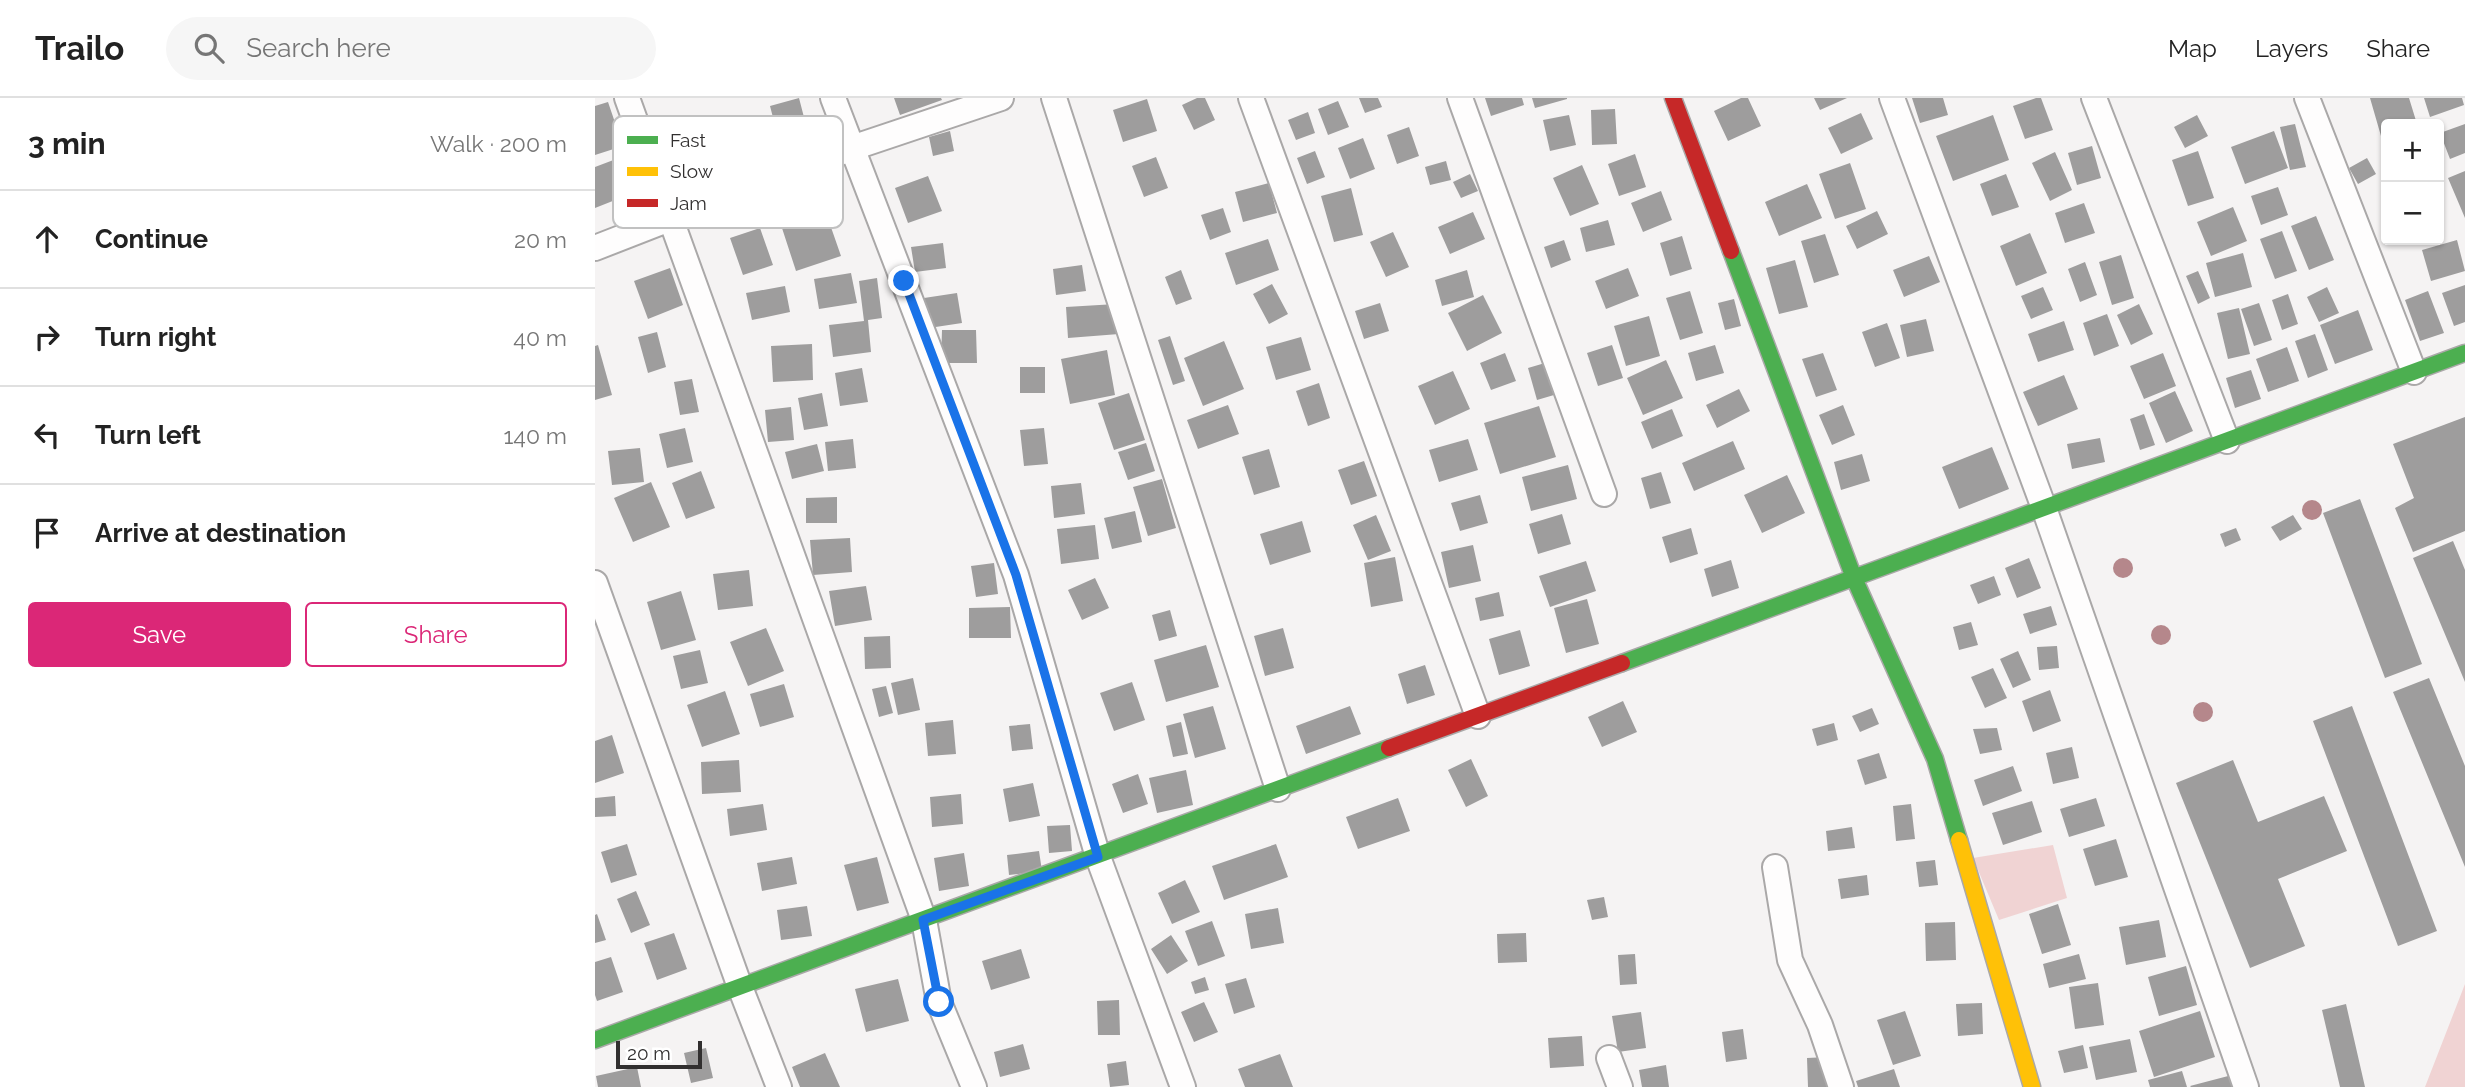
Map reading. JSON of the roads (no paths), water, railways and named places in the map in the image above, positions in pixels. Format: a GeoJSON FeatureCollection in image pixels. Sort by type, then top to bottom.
{"type":"FeatureCollection","features":[{"type":"Feature","properties":{"kind":"street"},"geometry":{"type":"LineString","coordinates":[[627,98],[634,116]]}},
{"type":"Feature","properties":{"kind":"street"},"geometry":{"type":"LineString","coordinates":[[833,98],[840,116]]}},
{"type":"Feature","properties":{"kind":"street"},"geometry":{"type":"LineString","coordinates":[[843,152],[1001,98]]}},
{"type":"Feature","properties":{"kind":"street"},"geometry":{"type":"LineString","coordinates":[[1054,98],[1278,789]]}},
{"type":"Feature","properties":{"kind":"street"},"geometry":{"type":"LineString","coordinates":[[1251,98],[1478,716]]}},
{"type":"Feature","properties":{"kind":"street"},"geometry":{"type":"LineString","coordinates":[[1460,98],[1604,494]]}},
{"type":"Feature","properties":{"kind":"street"},"geometry":{"type":"LineString","coordinates":[[1673,98],[1854,578],[1934,760],[1983,916],[2032,1087]]}},
{"type":"Feature","properties":{"kind":"street"},"geometry":{"type":"LineString","coordinates":[[1892,98],[2044,508],[2246,1087]]}},
{"type":"Feature","properties":{"kind":"street"},"geometry":{"type":"LineString","coordinates":[[2094,98],[2227,441]]}},
{"type":"Feature","properties":{"kind":"street"},"geometry":{"type":"LineString","coordinates":[[2307,98],[2414,372]]}},
{"type":"Feature","properties":{"kind":"street"},"geometry":{"type":"LineString","coordinates":[[843,124],[1016,575],[1098,857],[1183,1087]]}},
{"type":"Feature","properties":{"kind":"street"},"geometry":{"type":"LineString","coordinates":[[595,248],[649,228]]}},
{"type":"Feature","properties":{"kind":"street"},"geometry":{"type":"LineString","coordinates":[[676,228],[923,920],[939,1002],[974,1087]]}},
{"type":"Feature","properties":{"kind":"street"},"geometry":{"type":"LineString","coordinates":[[595,1040],[2465,353]]}},
{"type":"Feature","properties":{"kind":"street"},"geometry":{"type":"LineString","coordinates":[[595,583],[740,987],[779,1087]]}},
{"type":"Feature","properties":{"kind":"street"},"geometry":{"type":"LineString","coordinates":[[1775,867],[1790,960],[1820,1025],[1840,1087]]}},
{"type":"Feature","properties":{"kind":"street"},"geometry":{"type":"LineString","coordinates":[[1609,1058],[1621,1087]]}}]}
